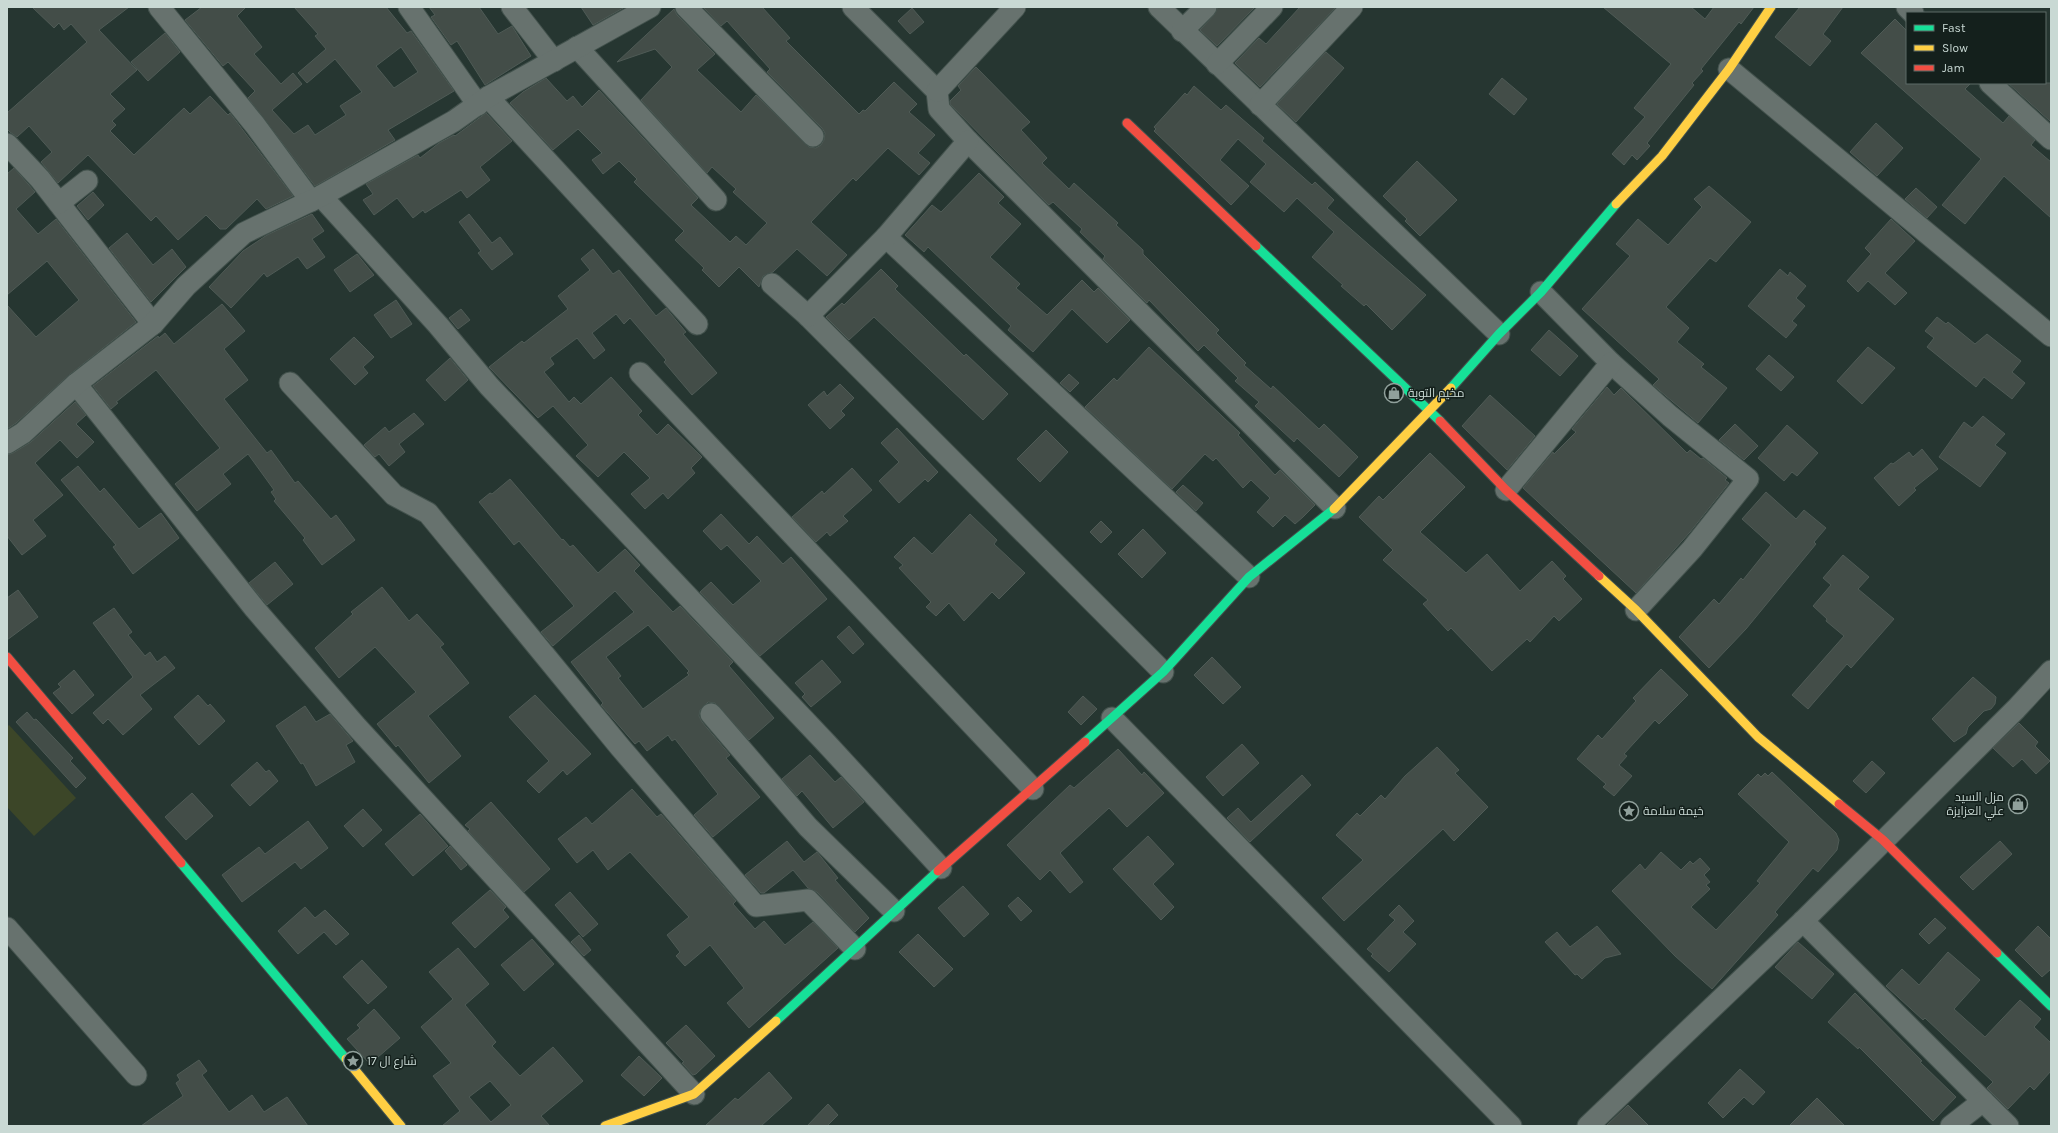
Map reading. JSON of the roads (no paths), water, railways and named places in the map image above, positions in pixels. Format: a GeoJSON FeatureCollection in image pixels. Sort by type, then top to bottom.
{"type":"FeatureCollection","features":[{"type":"Feature","properties":{"kind":"street"},"geometry":{"type":"LineString","coordinates":[[159,7],[316,198],[438,325],[489,386],[817,732],[940,868]]}},
{"type":"Feature","properties":{"kind":"street"},"geometry":{"type":"LineString","coordinates":[[409,7],[483,102],[697,324]]}},
{"type":"Feature","properties":{"kind":"street"},"geometry":{"type":"LineString","coordinates":[[512,7],[554,61]]}},
{"type":"Feature","properties":{"kind":"street"},"geometry":{"type":"LineString","coordinates":[[7,443],[23,433],[76,384],[153,324],[186,286],[244,233],[316,198],[650,7]]}},
{"type":"Feature","properties":{"kind":"street"},"geometry":{"type":"LineString","coordinates":[[686,7],[814,136]]}},
{"type":"Feature","properties":{"kind":"street"},"geometry":{"type":"LineString","coordinates":[[853,7],[938,91],[939,109],[968,141],[1335,508]]}},
{"type":"Feature","properties":{"kind":"street"},"geometry":{"type":"LineString","coordinates":[[938,91],[1015,7]]}},
{"type":"Feature","properties":{"kind":"street"},"geometry":{"type":"LineString","coordinates":[[1159,7],[1182,31],[1499,334]]}},
{"type":"Feature","properties":{"kind":"street"},"geometry":{"type":"LineString","coordinates":[[1182,31],[1206,7]]}},
{"type":"Feature","properties":{"kind":"street"},"geometry":{"type":"LineString","coordinates":[[1217,64],[1272,7]]}},
{"type":"Feature","properties":{"kind":"street"},"geometry":{"type":"LineString","coordinates":[[1260,105],[1352,7]]}},
{"type":"Feature","properties":{"kind":"street"},"geometry":{"type":"LineString","coordinates":[[605,1126],[694,1094],[855,949],[940,868],[1033,789],[1163,672],[1249,577],[1335,508],[1430,411],[1499,334],[1541,292],[1608,212],[1662,156],[1729,69],[1771,7]]}},
{"type":"Feature","properties":{"kind":"street"},"geometry":{"type":"LineString","coordinates":[[577,48],[716,200]]}},
{"type":"Feature","properties":{"kind":"street"},"geometry":{"type":"LineString","coordinates":[[1729,69],[2051,336]]}},
{"type":"Feature","properties":{"kind":"street"},"geometry":{"type":"LineString","coordinates":[[1991,84],[2051,139]]}},
{"type":"Feature","properties":{"kind":"street"},"geometry":{"type":"LineString","coordinates":[[1127,123],[1430,411],[1506,490],[1636,610],[1758,737],[1883,840],[2048,1000]]}},
{"type":"Feature","properties":{"kind":"street"},"geometry":{"type":"LineString","coordinates":[[808,316],[886,237],[968,141]]}},
{"type":"Feature","properties":{"kind":"street"},"geometry":{"type":"LineString","coordinates":[[7,144],[40,179],[153,324]]}},
{"type":"Feature","properties":{"kind":"street"},"geometry":{"type":"LineString","coordinates":[[59,203],[87,181]]}},
{"type":"Feature","properties":{"kind":"street"},"geometry":{"type":"LineString","coordinates":[[886,237],[1249,577]]}},
{"type":"Feature","properties":{"kind":"street"},"geometry":{"type":"LineString","coordinates":[[772,284],[808,316],[1163,672]]}},
{"type":"Feature","properties":{"kind":"street"},"geometry":{"type":"LineString","coordinates":[[1541,292],[1610,363],[1670,416],[1748,479],[1692,548],[1636,610]]}},
{"type":"Feature","properties":{"kind":"street"},"geometry":{"type":"LineString","coordinates":[[1506,490],[1610,363]]}},
{"type":"Feature","properties":{"kind":"street"},"geometry":{"type":"LineString","coordinates":[[640,373],[1033,789]]}},
{"type":"Feature","properties":{"kind":"street"},"geometry":{"type":"LineString","coordinates":[[290,383],[394,495],[428,513],[620,747],[756,906],[808,900],[855,949]]}},
{"type":"Feature","properties":{"kind":"street"},"geometry":{"type":"LineString","coordinates":[[76,384],[255,609],[356,726],[694,1094]]}},
{"type":"Feature","properties":{"kind":"street"},"geometry":{"type":"LineString","coordinates":[[7,657],[304,1008],[401,1126]]}},
{"type":"Feature","properties":{"kind":"street"},"geometry":{"type":"LineString","coordinates":[[1588,1126],[1803,921],[2016,709],[2051,671]]}},
{"type":"Feature","properties":{"kind":"street"},"geometry":{"type":"LineString","coordinates":[[711,714],[808,827],[894,912]]}},
{"type":"Feature","properties":{"kind":"street"},"geometry":{"type":"LineString","coordinates":[[1112,718],[1511,1126]]}},
{"type":"Feature","properties":{"kind":"street"},"geometry":{"type":"LineString","coordinates":[[1803,921],[2008,1126]]}},
{"type":"Feature","properties":{"kind":"street"},"geometry":{"type":"LineString","coordinates":[[7,928],[136,1075]]}},
{"type":"Feature","properties":{"kind":"street"},"geometry":{"type":"LineString","coordinates":[[1951,1126],[1983,1101]]}},
{"type":"Feature","properties":{"kind":"place","name":"مخيم التوبة"},"geometry":{"type":"Point","coordinates":[1394,393]}},
{"type":"Feature","properties":{"kind":"place","name":"مزل السيد علي العزايزة"},"geometry":{"type":"Point","coordinates":[2018,804]}},
{"type":"Feature","properties":{"kind":"place","name":"خيمة سلامة"},"geometry":{"type":"Point","coordinates":[1629,811]}},
{"type":"Feature","properties":{"kind":"place","name":"شارع ال 17"},"geometry":{"type":"Point","coordinates":[353,1061]}}]}
